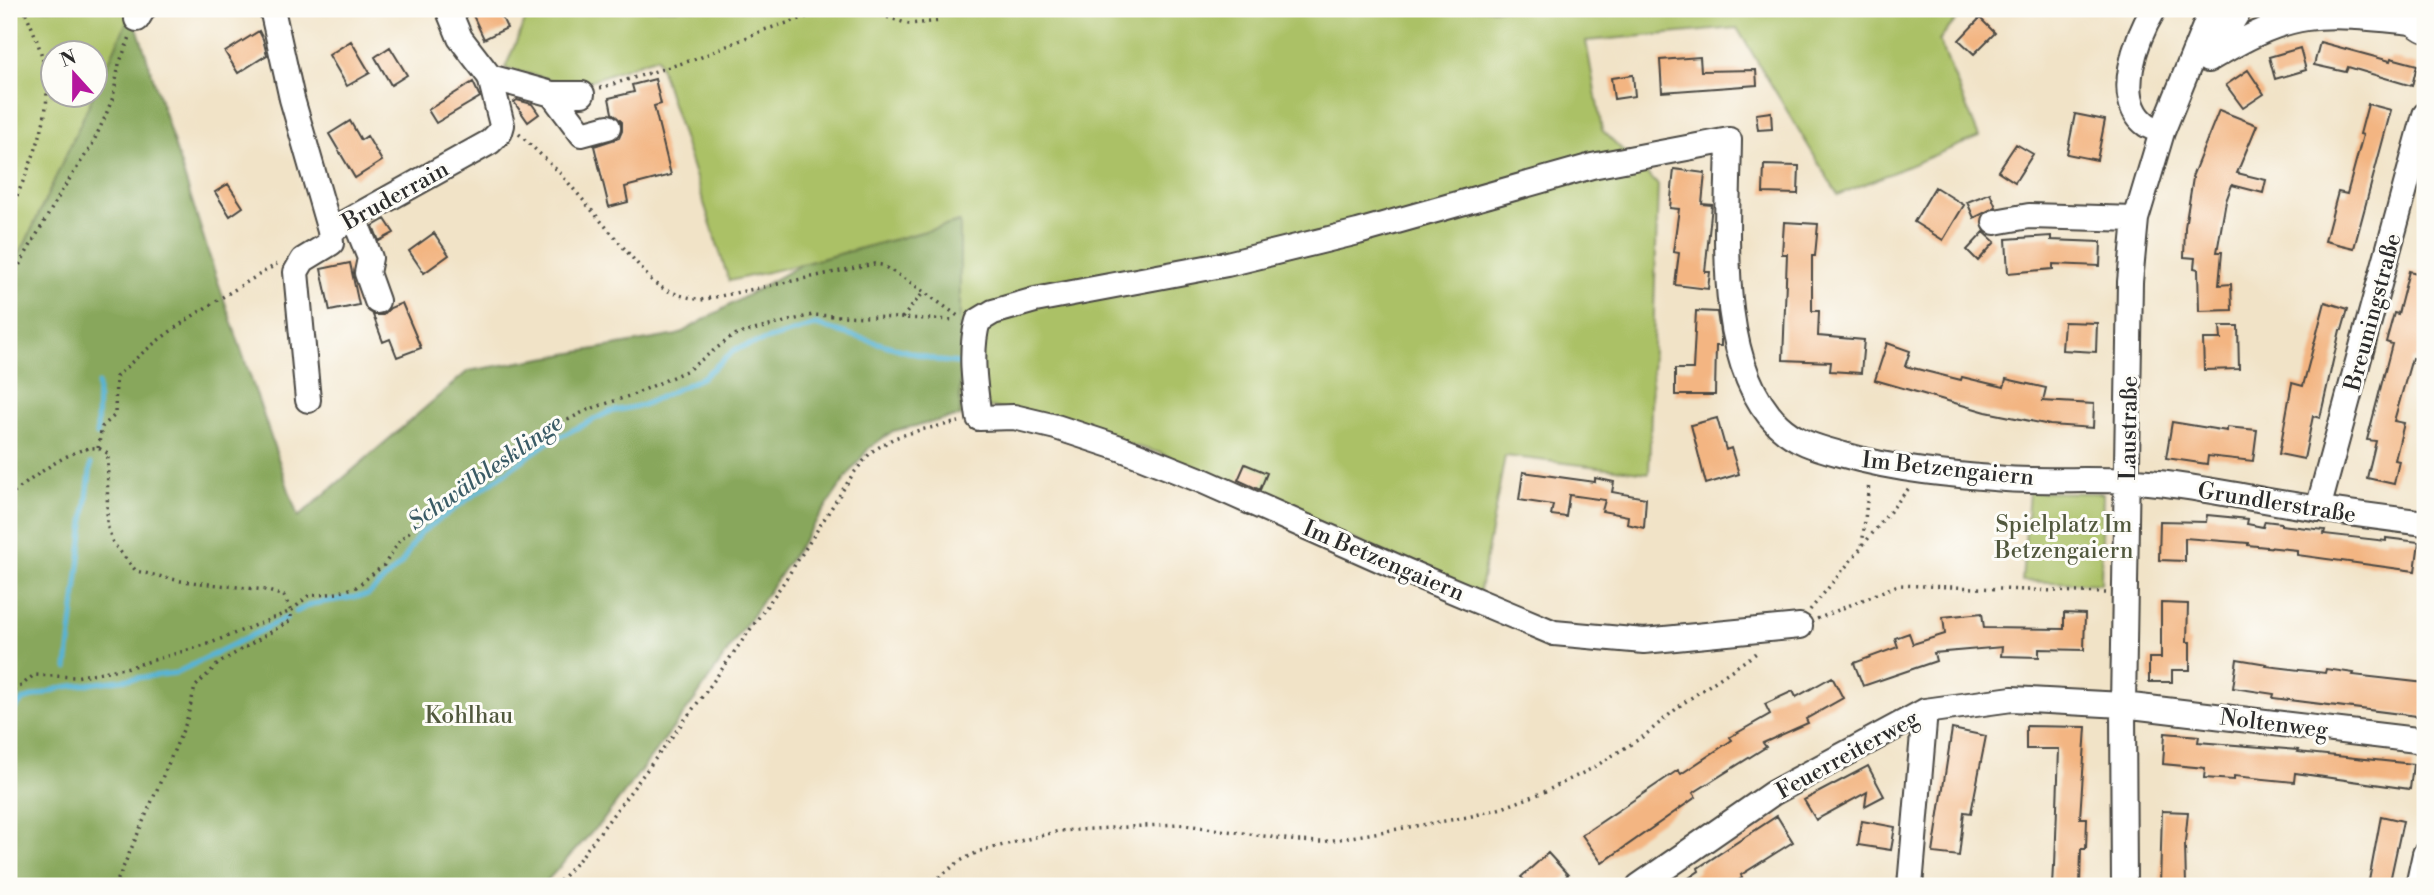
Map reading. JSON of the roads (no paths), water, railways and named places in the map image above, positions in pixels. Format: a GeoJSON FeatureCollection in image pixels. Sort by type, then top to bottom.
{"type":"FeatureCollection","features":[{"type":"Feature","properties":{"kind":"street","name":"Bruderrain"},"geometry":{"type":"LineString","coordinates":[[272,9],[292,99],[330,232],[490,142],[500,132],[501,121],[490,77]]}},
{"type":"Feature","properties":{"kind":"street"},"geometry":{"type":"LineString","coordinates":[[448,9],[460,38],[490,77],[552,94],[582,94]]}},
{"type":"Feature","properties":{"kind":"street"},"geometry":{"type":"LineString","coordinates":[[2154,9],[2141,30],[2129,74],[2135,110],[2146,124],[2162,132]]}},
{"type":"Feature","properties":{"kind":"street","name":"Laustraße"},"geometry":{"type":"LineString","coordinates":[[2124,886],[2123,705],[2130,282],[2136,219],[2162,132],[2212,9]]}},
{"type":"Feature","properties":{"kind":"street","name":"Laustraße"},"geometry":{"type":"LineString","coordinates":[[2174,103],[2208,60],[2240,9]]}},
{"type":"Feature","properties":{"kind":"street","name":"Laustraße"},"geometry":{"type":"LineString","coordinates":[[2208,60],[2265,29],[2308,18],[2415,19]]}},
{"type":"Feature","properties":{"kind":"street"},"geometry":{"type":"LineString","coordinates":[[552,94],[582,134],[608,127]]}},
{"type":"Feature","properties":{"kind":"street","name":"Breuningstraße"},"geometry":{"type":"LineString","coordinates":[[2318,509],[2425,115]]}},
{"type":"Feature","properties":{"kind":"street","name":"Im Betzengaiern"},"geometry":{"type":"LineString","coordinates":[[1800,626],[1644,641],[1554,633],[1203,481],[1120,448],[1056,427],[1014,417],[979,418],[975,364],[975,333],[978,321],[993,312],[1024,303],[1227,264],[1358,232],[1592,166],[1729,140],[1727,245],[1732,320],[1742,365],[1755,395],[1777,424],[1804,444],[1871,463],[2007,479],[2128,481]]}},
{"type":"Feature","properties":{"kind":"street"},"geometry":{"type":"LineString","coordinates":[[1995,222],[2029,216],[2136,219]]}},
{"type":"Feature","properties":{"kind":"street"},"geometry":{"type":"LineString","coordinates":[[354,218],[370,258],[367,273],[377,301]]}},
{"type":"Feature","properties":{"kind":"street"},"geometry":{"type":"LineString","coordinates":[[308,400],[296,272],[303,260],[331,243],[330,232]]}},
{"type":"Feature","properties":{"kind":"street","name":"Grundlerstraße"},"geometry":{"type":"LineString","coordinates":[[2128,481],[2151,482],[2425,523]]}},
{"type":"Feature","properties":{"kind":"street","name":"Feuerreiterweg"},"geometry":{"type":"LineString","coordinates":[[1639,886],[1773,793],[1925,711],[2012,699],[2123,705]]}},
{"type":"Feature","properties":{"kind":"street","name":"Noltenweg"},"geometry":{"type":"LineString","coordinates":[[2123,705],[2425,741]]}},
{"type":"Feature","properties":{"kind":"street"},"geometry":{"type":"LineString","coordinates":[[1910,886],[1925,711]]}},
{"type":"Feature","properties":{"kind":"street"},"geometry":{"type":"LineString","coordinates":[[2418,886],[2425,855]]}},
{"type":"Feature","properties":{"kind":"waterway","name":"Schwälblesklinge"},"geometry":{"type":"LineString","coordinates":[[296,612],[312,604],[368,595],[401,564],[419,534],[547,443],[609,412],[643,405],[703,377],[736,349],[816,325],[940,361],[968,364]]}},
{"type":"Feature","properties":{"kind":"waterway"},"geometry":{"type":"LineString","coordinates":[[97,435],[98,384]]}},
{"type":"Feature","properties":{"kind":"waterway"},"geometry":{"type":"LineString","coordinates":[[67,668],[91,464]]}},
{"type":"Feature","properties":{"kind":"waterway","name":"Schwälblesklinge"},"geometry":{"type":"LineString","coordinates":[[9,715],[23,700],[64,687],[176,673],[286,618]]}},
{"type":"Feature","properties":{"kind":"park label","name":"Spielplatz Im Betzengaiern"},"geometry":{"type":"Point","coordinates":[2064,537]}},
{"type":"Feature","properties":{"kind":"park label","name":"Kohlhau"},"geometry":{"type":"Point","coordinates":[469,715]}}]}
